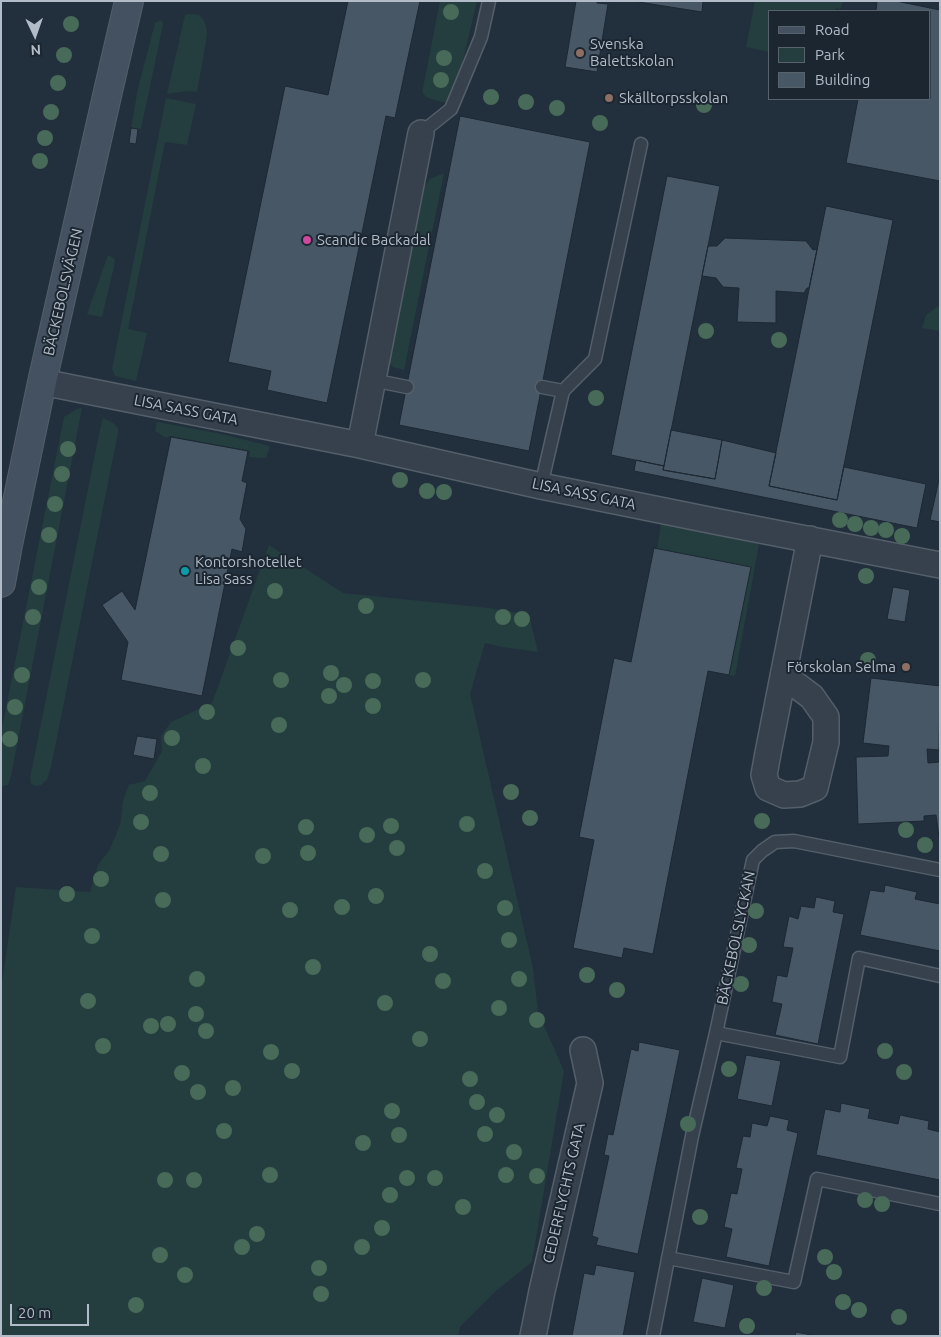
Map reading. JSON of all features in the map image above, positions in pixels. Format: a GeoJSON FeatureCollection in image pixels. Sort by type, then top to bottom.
{"type":"FeatureCollection","features":[{"type":"Feature","properties":{"kind":"street","name":"BÄCKEBOLSVÄGEN"},"geometry":{"type":"LineString","coordinates":[[1,583],[42,382],[130,1]]}},
{"type":"Feature","properties":{"kind":"street"},"geometry":{"type":"LineString","coordinates":[[360,444],[421,133]]}},
{"type":"Feature","properties":{"kind":"street","name":"LISA SASS GATA"},"geometry":{"type":"LineString","coordinates":[[42,382],[360,444],[541,486],[940,565]]}},
{"type":"Feature","properties":{"kind":"street"},"geometry":{"type":"LineString","coordinates":[[783,675],[810,539]]}},
{"type":"Feature","properties":{"kind":"street","name":"CEDERFLYCHTS GATA"},"geometry":{"type":"LineString","coordinates":[[533,1336],[590,1083],[583,1050]]}},
{"type":"Feature","properties":{"kind":"lane"},"geometry":{"type":"LineString","coordinates":[[421,133],[451,109],[481,37],[488,1]]}},
{"type":"Feature","properties":{"kind":"lane"},"geometry":{"type":"LineString","coordinates":[[541,486],[562,391],[595,359],[641,144]]}},
{"type":"Feature","properties":{"kind":"lane"},"geometry":{"type":"LineString","coordinates":[[372,380],[407,387]]}},
{"type":"Feature","properties":{"kind":"lane"},"geometry":{"type":"LineString","coordinates":[[542,387],[562,391]]}},
{"type":"Feature","properties":{"kind":"lane","name":"BÄCKEBOLSLYCKAN"},"geometry":{"type":"LineString","coordinates":[[653,1336],[692,1136],[753,860],[775,842],[794,841],[940,870]]}},
{"type":"Feature","properties":{"kind":"lane"},"geometry":{"type":"LineString","coordinates":[[716,1033],[840,1057],[859,958],[940,976]]}},
{"type":"Feature","properties":{"kind":"lane"},"geometry":{"type":"LineString","coordinates":[[668,1258],[794,1282],[817,1179],[940,1204]]}},
{"type":"Feature","properties":{"kind":"green space"},"geometry":{"type":"Polygon","coordinates":[[[440,1],[477,1],[456,90],[447,102],[426,97],[423,93],[440,1]]]}},
{"type":"Feature","properties":{"kind":"green space"},"geometry":{"type":"Polygon","coordinates":[[[755,1],[843,1],[840,9],[836,8],[835,10],[768,10],[768,52],[746,47],[755,1]]]}},
{"type":"Feature","properties":{"kind":"green space"},"geometry":{"type":"Polygon","coordinates":[[[185,15],[199,15],[204,20],[207,31],[197,92],[187,91],[167,94],[185,15]]]}},
{"type":"Feature","properties":{"kind":"green space"},"geometry":{"type":"Polygon","coordinates":[[[162,20],[163,25],[141,129],[131,128],[138,88],[155,23],[162,20]]]}},
{"type":"Feature","properties":{"kind":"green space"},"geometry":{"type":"Polygon","coordinates":[[[166,98],[196,104],[187,145],[165,142],[128,329],[147,333],[136,381],[115,376],[112,369],[166,98]]]}},
{"type":"Feature","properties":{"kind":"green space"},"geometry":{"type":"Polygon","coordinates":[[[444,173],[404,370],[393,367],[386,359],[417,195],[430,179],[444,173]]]}},
{"type":"Feature","properties":{"kind":"green space"},"geometry":{"type":"Polygon","coordinates":[[[108,255],[115,259],[102,317],[87,314],[108,255]]]}},
{"type":"Feature","properties":{"kind":"green space"},"geometry":{"type":"Polygon","coordinates":[[[940,305],[940,331],[922,328],[926,315],[940,305]]]}},
{"type":"Feature","properties":{"kind":"green space"},"geometry":{"type":"Polygon","coordinates":[[[82,408],[11,776],[8,785],[1,786],[1,733],[64,417],[82,408]]]}},
{"type":"Feature","properties":{"kind":"green space"},"geometry":{"type":"Polygon","coordinates":[[[103,418],[118,428],[118,433],[51,767],[47,780],[41,785],[36,786],[31,784],[30,778],[103,418]]]}},
{"type":"Feature","properties":{"kind":"green space"},"geometry":{"type":"Polygon","coordinates":[[[157,422],[217,433],[270,447],[266,458],[249,457],[250,451],[170,436],[166,438],[155,431],[157,422]]]}},
{"type":"Feature","properties":{"kind":"green space"},"geometry":{"type":"Polygon","coordinates":[[[661,524],[759,544],[735,676],[729,675],[751,567],[657,549],[661,524]]]}},
{"type":"Feature","properties":{"kind":"green space"},"geometry":{"type":"Polygon","coordinates":[[[269,545],[343,593],[489,608],[529,615],[538,652],[485,643],[470,694],[533,968],[538,1012],[564,1071],[532,1262],[496,1291],[460,1327],[458,1336],[1,1336],[1,989],[16,887],[90,892],[98,865],[110,849],[120,825],[123,801],[129,785],[145,781],[162,751],[161,736],[171,722],[212,703],[269,545]]]}},
{"type":"Feature","properties":{"kind":"building","name":"Scandic Backadal"},"geometry":{"type":"Polygon","coordinates":[[[348,1],[420,1],[395,118],[386,116],[327,403],[267,390],[271,371],[228,362],[285,86],[328,95],[348,1]]]}},
{"type":"Feature","properties":{"kind":"building"},"geometry":{"type":"Polygon","coordinates":[[[576,1],[597,1],[597,3],[608,4],[597,72],[565,67],[576,1]]]}},
{"type":"Feature","properties":{"kind":"building"},"geometry":{"type":"Polygon","coordinates":[[[632,1],[703,1],[702,12],[632,1]]]}},
{"type":"Feature","properties":{"kind":"building"},"geometry":{"type":"Polygon","coordinates":[[[877,1],[896,1],[940,10],[940,181],[846,163],[858,100],[931,100],[931,10],[876,10],[877,1]]]}},
{"type":"Feature","properties":{"kind":"building"},"geometry":{"type":"Polygon","coordinates":[[[460,116],[590,142],[529,451],[399,425],[460,116]]]}},
{"type":"Feature","properties":{"kind":"building"},"geometry":{"type":"Polygon","coordinates":[[[131,128],[138,129],[136,144],[129,143],[131,128]]]}},
{"type":"Feature","properties":{"kind":"building"},"geometry":{"type":"Polygon","coordinates":[[[667,176],[720,186],[664,466],[611,455],[667,176]]]}},
{"type":"Feature","properties":{"kind":"building"},"geometry":{"type":"Polygon","coordinates":[[[826,206],[893,220],[837,500],[769,486],[826,206]]]}},
{"type":"Feature","properties":{"kind":"building"},"geometry":{"type":"Polygon","coordinates":[[[725,238],[806,241],[813,250],[817,249],[809,288],[804,293],[776,291],[776,323],[737,322],[739,288],[723,287],[716,278],[702,276],[708,246],[717,246],[725,238]]]}},
{"type":"Feature","properties":{"kind":"building"},"geometry":{"type":"Polygon","coordinates":[[[671,430],[722,440],[715,479],[663,470],[671,430]]]}},
{"type":"Feature","properties":{"kind":"building","name":"Kontorshotellet Lisa Sass"},"geometry":{"type":"Polygon","coordinates":[[[171,437],[248,451],[242,481],[247,483],[240,519],[246,529],[242,552],[232,549],[202,696],[121,680],[128,642],[102,605],[122,591],[135,610],[171,437]]]}},
{"type":"Feature","properties":{"kind":"building"},"geometry":{"type":"Polygon","coordinates":[[[722,440],[776,453],[769,486],[837,500],[844,467],[926,484],[917,528],[634,471],[636,460],[664,466],[663,470],[715,479],[722,440]]]}},
{"type":"Feature","properties":{"kind":"building"},"geometry":{"type":"Polygon","coordinates":[[[940,475],[940,522],[930,520],[940,475]]]}},
{"type":"Feature","properties":{"kind":"building"},"geometry":{"type":"Polygon","coordinates":[[[654,548],[751,567],[729,675],[708,671],[653,954],[624,948],[622,958],[573,948],[594,840],[579,837],[614,658],[631,662],[654,548]]]}},
{"type":"Feature","properties":{"kind":"building"},"geometry":{"type":"Polygon","coordinates":[[[893,587],[910,590],[905,622],[887,619],[893,587]]]}},
{"type":"Feature","properties":{"kind":"building"},"geometry":{"type":"Polygon","coordinates":[[[871,678],[940,686],[939,750],[927,749],[928,763],[940,762],[940,837],[936,815],[924,816],[924,821],[858,824],[856,757],[888,756],[889,746],[863,743],[871,678]]]}},
{"type":"Feature","properties":{"kind":"building"},"geometry":{"type":"Polygon","coordinates":[[[137,736],[157,739],[154,759],[133,755],[137,736]]]}},
{"type":"Feature","properties":{"kind":"building"},"geometry":{"type":"Polygon","coordinates":[[[885,885],[917,892],[915,899],[940,904],[940,951],[860,935],[870,890],[884,892],[885,885]]]}},
{"type":"Feature","properties":{"kind":"building"},"geometry":{"type":"Polygon","coordinates":[[[816,897],[835,901],[833,912],[844,914],[818,1044],[775,1035],[782,1004],[772,1002],[777,975],[787,977],[793,948],[783,947],[789,916],[798,919],[801,906],[814,908],[816,897]]]}},
{"type":"Feature","properties":{"kind":"building"},"geometry":{"type":"Polygon","coordinates":[[[639,1042],[680,1050],[638,1254],[596,1245],[598,1238],[592,1236],[609,1156],[604,1155],[608,1134],[613,1135],[631,1049],[638,1051],[639,1042]]]}},
{"type":"Feature","properties":{"kind":"building"},"geometry":{"type":"Polygon","coordinates":[[[746,1055],[781,1061],[772,1106],[737,1099],[746,1055]]]}},
{"type":"Feature","properties":{"kind":"building"},"geometry":{"type":"Polygon","coordinates":[[[841,1103],[870,1109],[868,1118],[898,1124],[900,1115],[929,1121],[928,1129],[940,1132],[940,1180],[816,1155],[825,1109],[840,1112],[841,1103]]]}},
{"type":"Feature","properties":{"kind":"building"},"geometry":{"type":"Polygon","coordinates":[[[770,1116],[789,1120],[787,1130],[798,1133],[769,1266],[726,1257],[732,1229],[724,1227],[731,1193],[737,1194],[742,1169],[736,1168],[743,1136],[750,1137],[752,1123],[767,1126],[770,1116]]]}},
{"type":"Feature","properties":{"kind":"building"},"geometry":{"type":"Polygon","coordinates":[[[596,1265],[635,1272],[623,1336],[572,1336],[584,1273],[594,1275],[596,1265]]]}},
{"type":"Feature","properties":{"kind":"building"},"geometry":{"type":"Polygon","coordinates":[[[702,1278],[734,1285],[725,1328],[693,1322],[702,1278]]]}},
{"type":"Feature","properties":{"kind":"building"},"geometry":{"type":"Polygon","coordinates":[[[796,1332],[816,1336],[795,1336],[796,1332]]]}},
{"type":"Feature","properties":{"kind":"place","name":"Svenska Balettskolan"},"geometry":{"type":"Point","coordinates":[580,53]}},
{"type":"Feature","properties":{"kind":"place","name":"Skälltorpsskolan"},"geometry":{"type":"Point","coordinates":[609,98]}},
{"type":"Feature","properties":{"kind":"place","name":"Scandic Backadal"},"geometry":{"type":"Point","coordinates":[307,240]}},
{"type":"Feature","properties":{"kind":"place","name":"Kontorshotellet Lisa Sass"},"geometry":{"type":"Point","coordinates":[185,571]}},
{"type":"Feature","properties":{"kind":"place","name":"Förskolan Selma"},"geometry":{"type":"Point","coordinates":[906,667]}}]}
